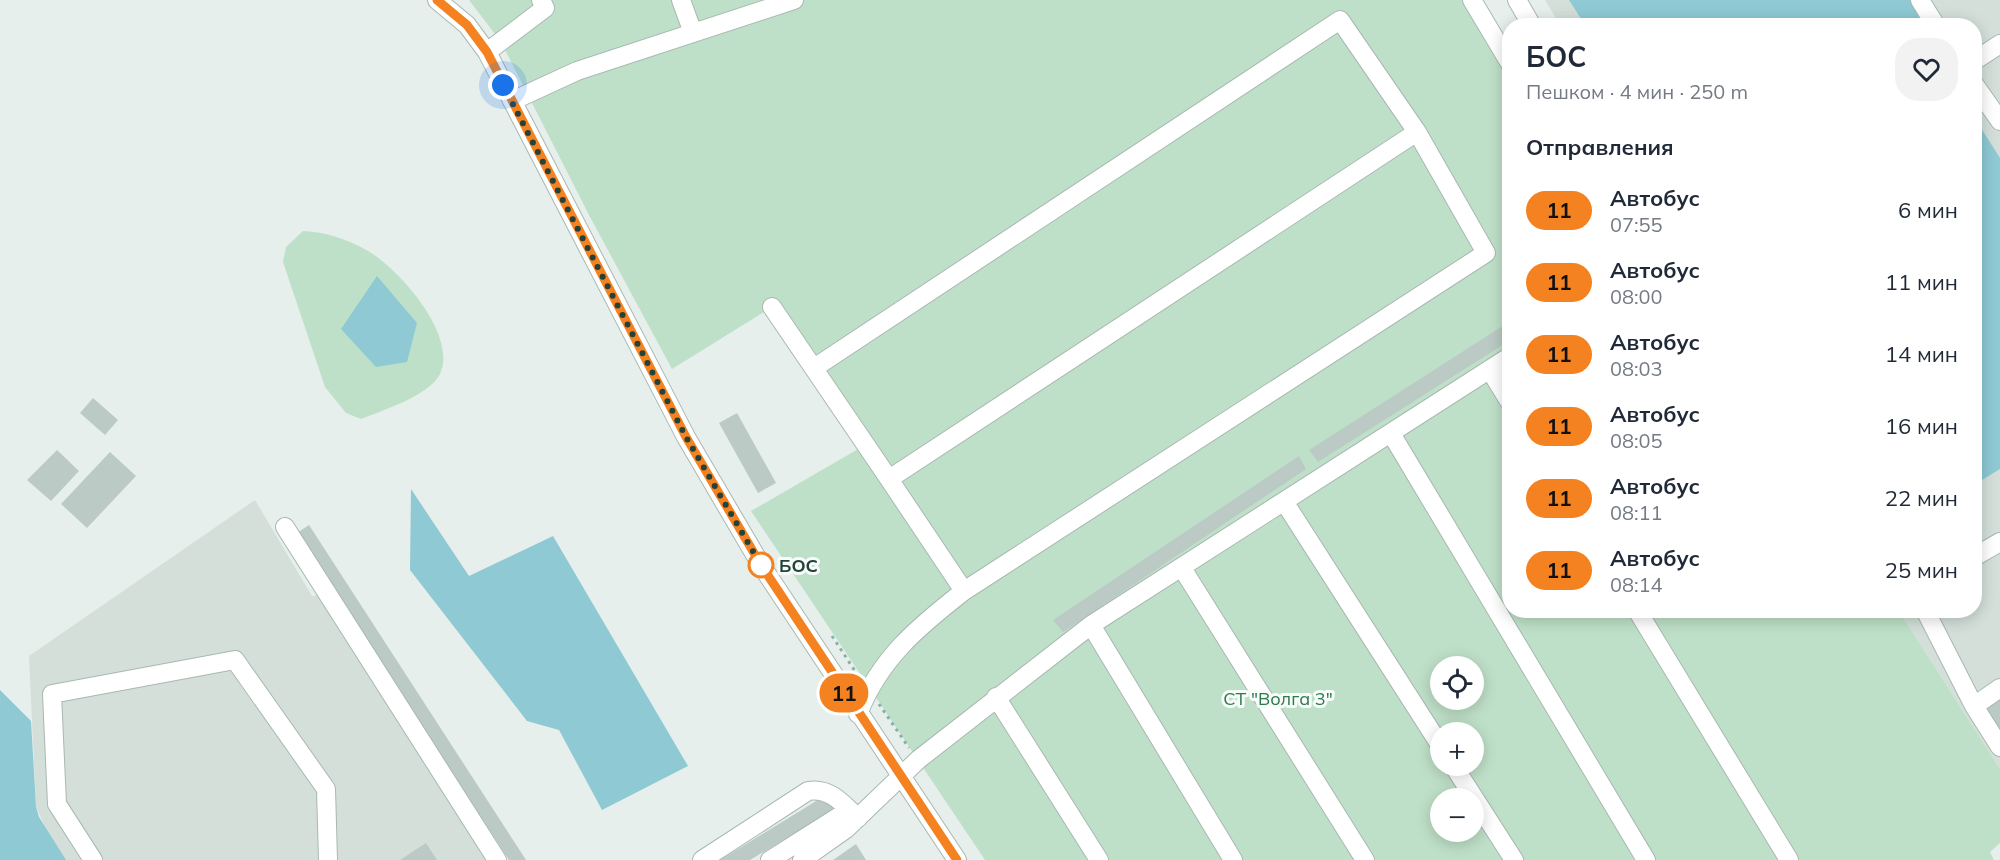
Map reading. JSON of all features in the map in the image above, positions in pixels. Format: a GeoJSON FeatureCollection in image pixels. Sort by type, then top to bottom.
{"type":"FeatureCollection","features":[{"type":"Feature","properties":{"kind":"street"},"geometry":{"type":"LineString","coordinates":[[437,0],[467,25],[487,52],[686,437],[761,565],[957,860]]}},
{"type":"Feature","properties":{"kind":"street"},"geometry":{"type":"LineString","coordinates":[[487,52],[544,8],[541,0]]}},
{"type":"Feature","properties":{"kind":"street"},"geometry":{"type":"LineString","coordinates":[[681,0],[693,33]]}},
{"type":"Feature","properties":{"kind":"street"},"geometry":{"type":"LineString","coordinates":[[512,101],[577,71],[794,0]]}},
{"type":"Feature","properties":{"kind":"street"},"geometry":{"type":"LineString","coordinates":[[1472,0],[1502,50]]}},
{"type":"Feature","properties":{"kind":"street"},"geometry":{"type":"LineString","coordinates":[[1517,0],[1527,18]]}},
{"type":"Feature","properties":{"kind":"street"},"geometry":{"type":"LineString","coordinates":[[1920,0],[1931,18]]}},
{"type":"Feature","properties":{"kind":"street"},"geometry":{"type":"LineString","coordinates":[[814,368],[1340,20],[1417,132],[1486,252],[964,591],[913,631],[868,689],[858,714]]}},
{"type":"Feature","properties":{"kind":"street"},"geometry":{"type":"LineString","coordinates":[[1982,56],[2000,44]]}},
{"type":"Feature","properties":{"kind":"street"},"geometry":{"type":"LineString","coordinates":[[1982,95],[2000,121]]}},
{"type":"Feature","properties":{"kind":"street"},"geometry":{"type":"LineString","coordinates":[[889,479],[1417,132]]}},
{"type":"Feature","properties":{"kind":"street"},"geometry":{"type":"LineString","coordinates":[[772,307],[964,591]]}},
{"type":"Feature","properties":{"kind":"street"},"geometry":{"type":"LineString","coordinates":[[770,860],[854,814],[996,697],[1090,625],[1392,435],[1502,362]]}},
{"type":"Feature","properties":{"kind":"street"},"geometry":{"type":"LineString","coordinates":[[1490,370],[1502,390]]}},
{"type":"Feature","properties":{"kind":"street"},"geometry":{"type":"LineString","coordinates":[[1392,435],[1646,860]]}},
{"type":"Feature","properties":{"kind":"street"},"geometry":{"type":"LineString","coordinates":[[1285,503],[1430,729]]}},
{"type":"Feature","properties":{"kind":"street"},"geometry":{"type":"LineString","coordinates":[[285,527],[497,860]]}},
{"type":"Feature","properties":{"kind":"street"},"geometry":{"type":"LineString","coordinates":[[1982,552],[2000,542]]}},
{"type":"Feature","properties":{"kind":"street"},"geometry":{"type":"LineString","coordinates":[[1182,568],[1365,860]]}},
{"type":"Feature","properties":{"kind":"street"},"geometry":{"type":"LineString","coordinates":[[1642,618],[1789,860]]}},
{"type":"Feature","properties":{"kind":"street"},"geometry":{"type":"LineString","coordinates":[[1929,618],[1974,706],[2000,747]]}},
{"type":"Feature","properties":{"kind":"street"},"geometry":{"type":"LineString","coordinates":[[1090,625],[1233,860]]}},
{"type":"Feature","properties":{"kind":"street"},"geometry":{"type":"LineString","coordinates":[[93,860],[57,804],[52,694],[235,660],[326,789],[328,860]]}},
{"type":"Feature","properties":{"kind":"street"},"geometry":{"type":"LineString","coordinates":[[1974,706],[2000,688]]}},
{"type":"Feature","properties":{"kind":"street"},"geometry":{"type":"LineString","coordinates":[[996,697],[1100,860]]}},
{"type":"Feature","properties":{"kind":"street"},"geometry":{"type":"LineString","coordinates":[[1460,776],[1514,860]]}},
{"type":"Feature","properties":{"kind":"street"},"geometry":{"type":"LineString","coordinates":[[702,860],[808,790],[820,789],[829,793],[854,814]]}},
{"type":"Feature","properties":{"kind":"street"},"geometry":{"type":"LineString","coordinates":[[802,860],[846,830],[854,814]]}},
{"type":"Feature","properties":{"kind":"shaded area"},"geometry":{"type":"Polygon","coordinates":[[[1545,0],[2000,0],[2000,769],[1903,618],[1982,618],[1982,18],[1556,18],[1545,0]]]}},
{"type":"Feature","properties":{"kind":"shaded area"},"geometry":{"type":"Polygon","coordinates":[[[255,500],[312,596],[319,595],[487,860],[65,860],[48,833],[36,807],[29,656],[255,500]]]}},
{"type":"Feature","properties":{"kind":"green space","name":"СТ \"Волга 3\""},"geometry":{"type":"Polygon","coordinates":[[[469,0],[1472,0],[1502,50],[1502,618],[1903,618],[2000,769],[2000,843],[1990,852],[1994,860],[985,860],[751,511],[865,445],[772,307],[672,369],[589,215],[501,42],[469,0]]]}},
{"type":"Feature","properties":{"kind":"green space"},"geometry":{"type":"Polygon","coordinates":[[[303,231],[336,237],[368,251],[395,272],[409,288],[433,323],[441,341],[443,358],[440,374],[426,389],[416,396],[361,419],[346,413],[325,387],[283,262],[286,247],[303,231]]]}},
{"type":"Feature","properties":{"kind":"water"},"geometry":{"type":"Polygon","coordinates":[[[1569,0],[1912,0],[1923,18],[1581,18],[1569,0]]]}},
{"type":"Feature","properties":{"kind":"water"},"geometry":{"type":"Polygon","coordinates":[[[1982,130],[2000,158],[2000,469],[1982,480],[1982,130]]]}},
{"type":"Feature","properties":{"kind":"water"},"geometry":{"type":"Polygon","coordinates":[[[377,276],[417,323],[407,362],[376,367],[341,329],[377,276]]]}},
{"type":"Feature","properties":{"kind":"water"},"geometry":{"type":"Polygon","coordinates":[[[411,489],[469,576],[553,536],[688,766],[602,810],[559,730],[527,721],[410,570],[411,489]]]}},
{"type":"Feature","properties":{"kind":"water"},"geometry":{"type":"Polygon","coordinates":[[[0,690],[31,721],[36,807],[39,817],[66,860],[0,860],[0,690]]]}},
{"type":"Feature","properties":{"kind":"building"},"geometry":{"type":"Polygon","coordinates":[[[1502,326],[1502,345],[1318,462],[1309,450],[1502,326]]]}},
{"type":"Feature","properties":{"kind":"building"},"geometry":{"type":"Polygon","coordinates":[[[93,398],[118,420],[105,435],[80,413],[93,398]]]}},
{"type":"Feature","properties":{"kind":"building"},"geometry":{"type":"Polygon","coordinates":[[[737,413],[776,483],[758,493],[719,423],[737,413]]]}},
{"type":"Feature","properties":{"kind":"building"},"geometry":{"type":"Polygon","coordinates":[[[57,450],[79,471],[51,501],[27,480],[57,450]]]}},
{"type":"Feature","properties":{"kind":"building"},"geometry":{"type":"Polygon","coordinates":[[[110,452],[136,476],[87,528],[61,504],[110,452]]]}},
{"type":"Feature","properties":{"kind":"building"},"geometry":{"type":"Polygon","coordinates":[[[1299,456],[1306,469],[1063,632],[1053,620],[1299,456]]]}},
{"type":"Feature","properties":{"kind":"building"},"geometry":{"type":"Polygon","coordinates":[[[309,525],[526,860],[509,860],[297,533],[309,525]]]}},
{"type":"Feature","properties":{"kind":"building"},"geometry":{"type":"Polygon","coordinates":[[[2000,698],[2000,731],[1986,708],[2000,698]]]}},
{"type":"Feature","properties":{"kind":"building"},"geometry":{"type":"Polygon","coordinates":[[[826,795],[834,809],[750,860],[720,860],[826,795]]]}},
{"type":"Feature","properties":{"kind":"building"},"geometry":{"type":"Polygon","coordinates":[[[426,843],[437,860],[400,860],[426,843]]]}},
{"type":"Feature","properties":{"kind":"building"},"geometry":{"type":"Polygon","coordinates":[[[856,844],[866,860],[833,860],[856,844]]]}},
{"type":"Feature","properties":{"kind":"bus line","name":"11"},"geometry":{"type":"LineString","coordinates":[[437,0],[467,25],[487,52],[686,437],[761,565],[957,860]]}},
{"type":"Feature","properties":{"kind":"place","name":"БОС"},"geometry":{"type":"Point","coordinates":[761,565]}},
{"type":"Feature","properties":{"kind":"route"},"geometry":{"type":"LineString","coordinates":[[503,85],[686,437],[761,565]]}}]}
